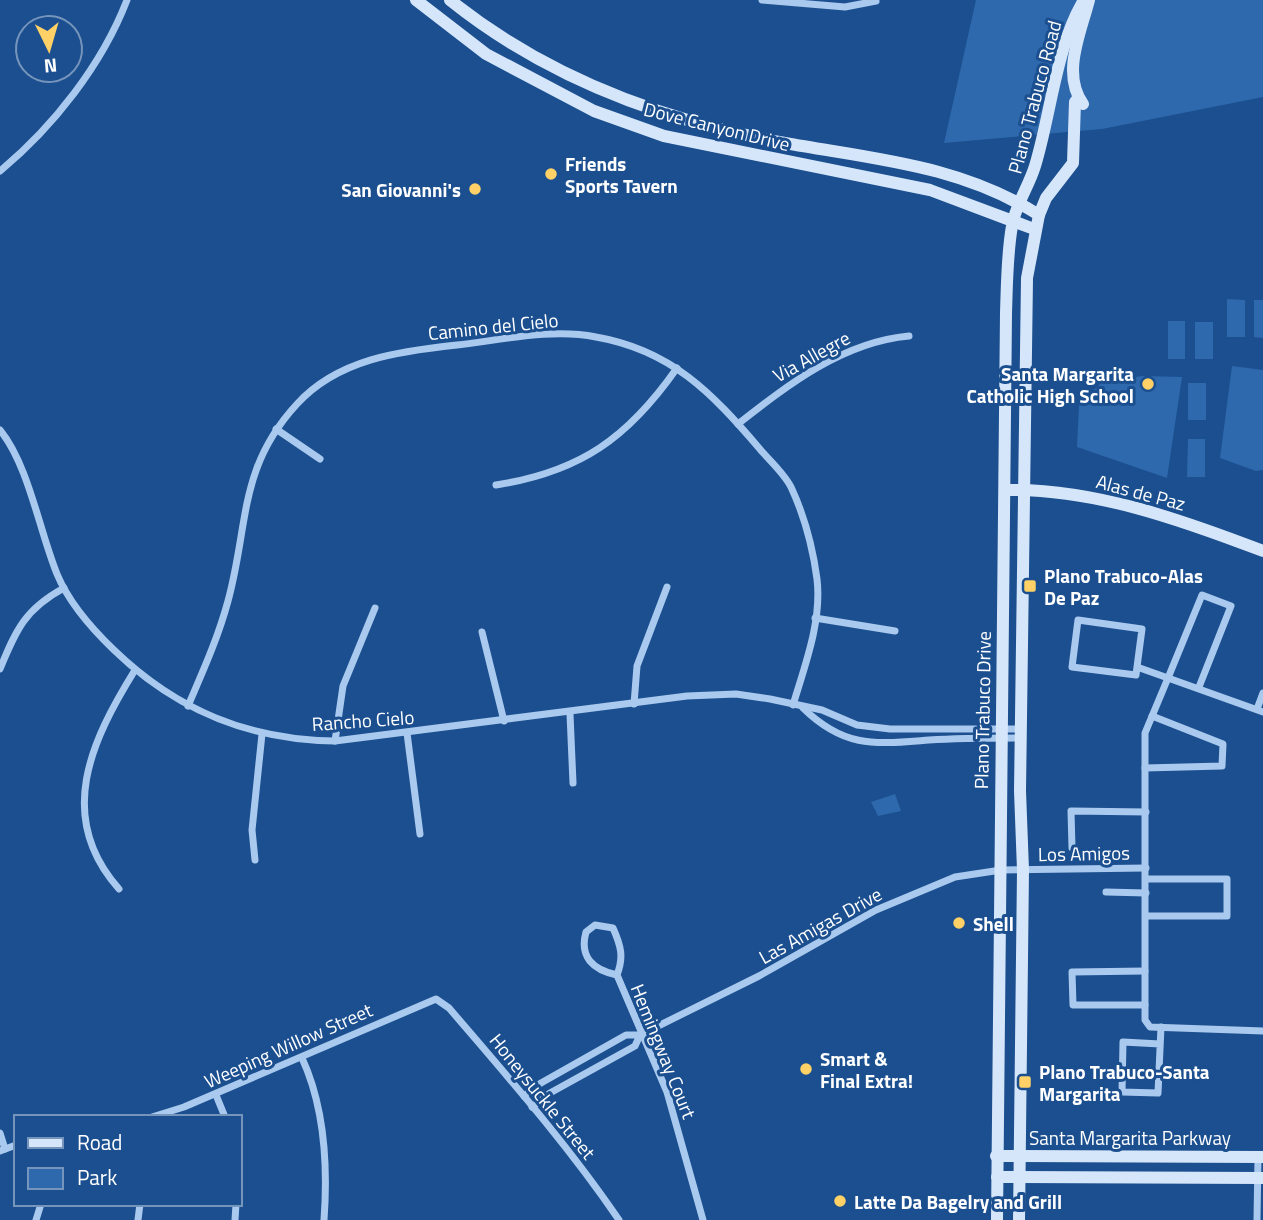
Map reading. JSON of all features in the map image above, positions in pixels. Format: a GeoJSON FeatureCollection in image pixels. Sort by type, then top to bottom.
{"type":"FeatureCollection","features":[{"type":"Feature","properties":{"kind":"street"},"geometry":{"type":"LineString","coordinates":[[0,171],[35,139],[61,108],[115,30],[127,0]]}},
{"type":"Feature","properties":{"kind":"street","name":"Dove Canyon Drive"},"geometry":{"type":"LineString","coordinates":[[416,0],[485,54],[594,111],[664,136],[930,190],[1012,223],[1034,229]]}},
{"type":"Feature","properties":{"kind":"street","name":"Dove Canyon Drive"},"geometry":{"type":"LineString","coordinates":[[450,0],[481,25],[526,53],[592,86],[656,110],[785,143],[934,169],[967,178],[1038,215]]}},
{"type":"Feature","properties":{"kind":"street"},"geometry":{"type":"LineString","coordinates":[[762,0],[845,7],[876,1]]}},
{"type":"Feature","properties":{"kind":"street","name":"Plano Trabuco Road"},"geometry":{"type":"LineString","coordinates":[[1021,204],[1036,163],[1070,34],[1087,0]]}},
{"type":"Feature","properties":{"kind":"street","name":"Plano Trabuco Road"},"geometry":{"type":"LineString","coordinates":[[1038,215],[1046,198],[1067,174],[1074,152],[1075,102],[1078,98],[1073,61],[1087,0]]}},
{"type":"Feature","properties":{"kind":"street","name":"Plano Trabuco Drive"},"geometry":{"type":"LineString","coordinates":[[997,1220],[1006,313],[1012,223],[1021,204]]}},
{"type":"Feature","properties":{"kind":"street","name":"Plano Trabuco Drive"},"geometry":{"type":"LineString","coordinates":[[1019,1220],[1027,278],[1038,215]]}},
{"type":"Feature","properties":{"kind":"street","name":"Camino del Cielo"},"geometry":{"type":"LineString","coordinates":[[188,706],[214,648],[229,599],[246,498],[256,464],[276,429],[300,401],[336,375],[367,360],[408,350],[552,334],[574,334],[626,344],[677,368],[710,393],[790,485],[804,520],[817,578],[815,618],[793,705]]}},
{"type":"Feature","properties":{"kind":"street","name":"Via Allegre"},"geometry":{"type":"LineString","coordinates":[[738,424],[809,371],[869,342],[909,336]]}},
{"type":"Feature","properties":{"kind":"street"},"geometry":{"type":"LineString","coordinates":[[496,485],[537,479],[596,451],[627,428],[657,396],[677,368]]}},
{"type":"Feature","properties":{"kind":"street"},"geometry":{"type":"LineString","coordinates":[[276,429],[320,459]]}},
{"type":"Feature","properties":{"kind":"street","name":"Rancho Cielo"},"geometry":{"type":"LineString","coordinates":[[0,430],[19,466],[64,588],[92,629],[135,670],[188,706],[236,728],[262,734],[335,741],[570,714],[687,696],[736,694],[822,710],[857,725],[1001,734]]}},
{"type":"Feature","properties":{"kind":"street","name":"Alas de Paz"},"geometry":{"type":"LineString","coordinates":[[1006,489],[1043,489],[1122,505],[1210,531],[1263,551]]}},
{"type":"Feature","properties":{"kind":"street"},"geometry":{"type":"LineString","coordinates":[[634,704],[637,666],[667,587]]}},
{"type":"Feature","properties":{"kind":"street"},"geometry":{"type":"LineString","coordinates":[[0,669],[21,623],[30,610],[64,588]]}},
{"type":"Feature","properties":{"kind":"street"},"geometry":{"type":"LineString","coordinates":[[1199,687],[1231,606],[1202,595],[1145,733],[1145,1005],[1148,1025],[1263,1031]]}},
{"type":"Feature","properties":{"kind":"street"},"geometry":{"type":"LineString","coordinates":[[335,741],[343,686],[375,608]]}},
{"type":"Feature","properties":{"kind":"street"},"geometry":{"type":"LineString","coordinates":[[815,618],[895,631]]}},
{"type":"Feature","properties":{"kind":"street"},"geometry":{"type":"LineString","coordinates":[[1078,620],[1142,629],[1137,667],[1136,675],[1072,667],[1078,620]]}},
{"type":"Feature","properties":{"kind":"street"},"geometry":{"type":"LineString","coordinates":[[482,632],[504,721]]}},
{"type":"Feature","properties":{"kind":"street"},"geometry":{"type":"LineString","coordinates":[[1137,667],[1260,710],[1263,693]]}},
{"type":"Feature","properties":{"kind":"street"},"geometry":{"type":"LineString","coordinates":[[119,889],[99,867],[90,845],[84,805],[89,768],[104,721],[135,670]]}},
{"type":"Feature","properties":{"kind":"street","name":"Rancho Cielo"},"geometry":{"type":"LineString","coordinates":[[802,708],[817,722],[855,739],[888,745],[1022,733]]}},
{"type":"Feature","properties":{"kind":"street"},"geometry":{"type":"LineString","coordinates":[[570,714],[573,783]]}},
{"type":"Feature","properties":{"kind":"street"},"geometry":{"type":"LineString","coordinates":[[1145,768],[1222,766],[1223,744],[1152,716]]}},
{"type":"Feature","properties":{"kind":"street"},"geometry":{"type":"LineString","coordinates":[[855,739],[857,725]]}},
{"type":"Feature","properties":{"kind":"street"},"geometry":{"type":"LineString","coordinates":[[888,745],[890,729]]}},
{"type":"Feature","properties":{"kind":"street"},"geometry":{"type":"LineString","coordinates":[[407,733],[420,834]]}},
{"type":"Feature","properties":{"kind":"street"},"geometry":{"type":"LineString","coordinates":[[255,860],[252,830],[262,734]]}},
{"type":"Feature","properties":{"kind":"street"},"geometry":{"type":"LineString","coordinates":[[1072,848],[1071,811],[1146,812]]}},
{"type":"Feature","properties":{"kind":"street","name":"Los Amigos"},"geometry":{"type":"LineString","coordinates":[[1023,870],[1146,868]]}},
{"type":"Feature","properties":{"kind":"street","name":"Las Amigas Drive"},"geometry":{"type":"LineString","coordinates":[[524,1096],[626,1035],[640,1035],[919,890],[955,877],[1001,870],[1023,870]]}},
{"type":"Feature","properties":{"kind":"street"},"geometry":{"type":"LineString","coordinates":[[1146,879],[1227,879],[1227,916],[1146,916]]}},
{"type":"Feature","properties":{"kind":"street"},"geometry":{"type":"LineString","coordinates":[[1107,892],[1146,893]]}},
{"type":"Feature","properties":{"kind":"street","name":"Hemingway Court"},"geometry":{"type":"LineString","coordinates":[[617,975],[601,972],[591,965],[585,954],[586,932],[595,925],[604,924],[613,928],[621,944],[622,959],[617,975],[670,1104],[703,1220]]}},
{"type":"Feature","properties":{"kind":"street"},"geometry":{"type":"LineString","coordinates":[[1145,971],[1072,972],[1073,1005],[1145,1005]]}},
{"type":"Feature","properties":{"kind":"street","name":"Weeping Willow Street"},"geometry":{"type":"LineString","coordinates":[[158,1115],[216,1094],[436,999]]}},
{"type":"Feature","properties":{"kind":"street","name":"Honeysuckle Street"},"geometry":{"type":"LineString","coordinates":[[436,999],[449,1008],[524,1096],[619,1220]]}},
{"type":"Feature","properties":{"kind":"street"},"geometry":{"type":"LineString","coordinates":[[1160,1044],[1123,1042],[1122,1092],[1158,1093],[1161,1027]]}},
{"type":"Feature","properties":{"kind":"street","name":"Las Amigas Drive"},"geometry":{"type":"LineString","coordinates":[[532,1107],[571,1081],[635,1046],[640,1035]]}},
{"type":"Feature","properties":{"kind":"street"},"geometry":{"type":"LineString","coordinates":[[302,1058],[320,1113],[326,1190],[324,1220]]}},
{"type":"Feature","properties":{"kind":"street"},"geometry":{"type":"LineString","coordinates":[[564,1070],[571,1081]]}},
{"type":"Feature","properties":{"kind":"street"},"geometry":{"type":"LineString","coordinates":[[216,1094],[224,1115]]}},
{"type":"Feature","properties":{"kind":"street"},"geometry":{"type":"LineString","coordinates":[[0,1133],[3,1150]]}},
{"type":"Feature","properties":{"kind":"street","name":"Santa Margarita Parkway"},"geometry":{"type":"LineString","coordinates":[[996,1156],[1260,1157]]}},
{"type":"Feature","properties":{"kind":"street"},"geometry":{"type":"LineString","coordinates":[[1257,1220],[1260,1157]]}},
{"type":"Feature","properties":{"kind":"street","name":"Santa Margarita Parkway"},"geometry":{"type":"LineString","coordinates":[[997,1178],[1260,1178]]}},
{"type":"Feature","properties":{"kind":"green space"},"geometry":{"type":"Polygon","coordinates":[[[976,0],[1263,0],[1263,97],[1102,129],[944,143],[976,0]]]}},
{"type":"Feature","properties":{"kind":"green space"},"geometry":{"type":"Polygon","coordinates":[[[1227,299],[1245,300],[1245,337],[1227,337],[1227,299]]]}},
{"type":"Feature","properties":{"kind":"green space"},"geometry":{"type":"Polygon","coordinates":[[[1254,300],[1263,300],[1263,338],[1254,337],[1254,300]]]}},
{"type":"Feature","properties":{"kind":"green space"},"geometry":{"type":"Polygon","coordinates":[[[1168,321],[1185,321],[1185,359],[1168,359],[1168,321]]]}},
{"type":"Feature","properties":{"kind":"green space"},"geometry":{"type":"Polygon","coordinates":[[[1195,322],[1213,322],[1213,359],[1195,359],[1195,322]]]}},
{"type":"Feature","properties":{"kind":"green space"},"geometry":{"type":"Polygon","coordinates":[[[1232,366],[1263,370],[1263,470],[1256,471],[1220,458],[1232,366]]]}},
{"type":"Feature","properties":{"kind":"green space"},"geometry":{"type":"Polygon","coordinates":[[[1142,376],[1182,377],[1167,478],[1077,447],[1079,405],[1101,383],[1142,376]]]}},
{"type":"Feature","properties":{"kind":"green space"},"geometry":{"type":"Polygon","coordinates":[[[1188,383],[1206,383],[1206,420],[1188,420],[1188,383]]]}},
{"type":"Feature","properties":{"kind":"green space"},"geometry":{"type":"Polygon","coordinates":[[[1188,439],[1205,439],[1205,477],[1187,477],[1188,439]]]}},
{"type":"Feature","properties":{"kind":"green space"},"geometry":{"type":"Polygon","coordinates":[[[895,794],[901,811],[878,816],[871,802],[895,794]]]}},
{"type":"Feature","properties":{"kind":"place","name":"Friends Sports Tavern"},"geometry":{"type":"Point","coordinates":[551,174]}},
{"type":"Feature","properties":{"kind":"place","name":"San Giovanni's"},"geometry":{"type":"Point","coordinates":[475,189]}},
{"type":"Feature","properties":{"kind":"place","name":"Santa Margarita Catholic High School"},"geometry":{"type":"Point","coordinates":[1148,384]}},
{"type":"Feature","properties":{"kind":"place","name":"Plano Trabuco-Alas De Paz"},"geometry":{"type":"Point","coordinates":[1030,586]}},
{"type":"Feature","properties":{"kind":"place","name":"Shell"},"geometry":{"type":"Point","coordinates":[959,923]}},
{"type":"Feature","properties":{"kind":"place","name":"Smart & Final Extra!"},"geometry":{"type":"Point","coordinates":[806,1069]}},
{"type":"Feature","properties":{"kind":"place","name":"Plano Trabuco-Santa Margarita"},"geometry":{"type":"Point","coordinates":[1025,1082]}},
{"type":"Feature","properties":{"kind":"place","name":"Latte Da Bagelry and Grill"},"geometry":{"type":"Point","coordinates":[840,1201]}}]}
